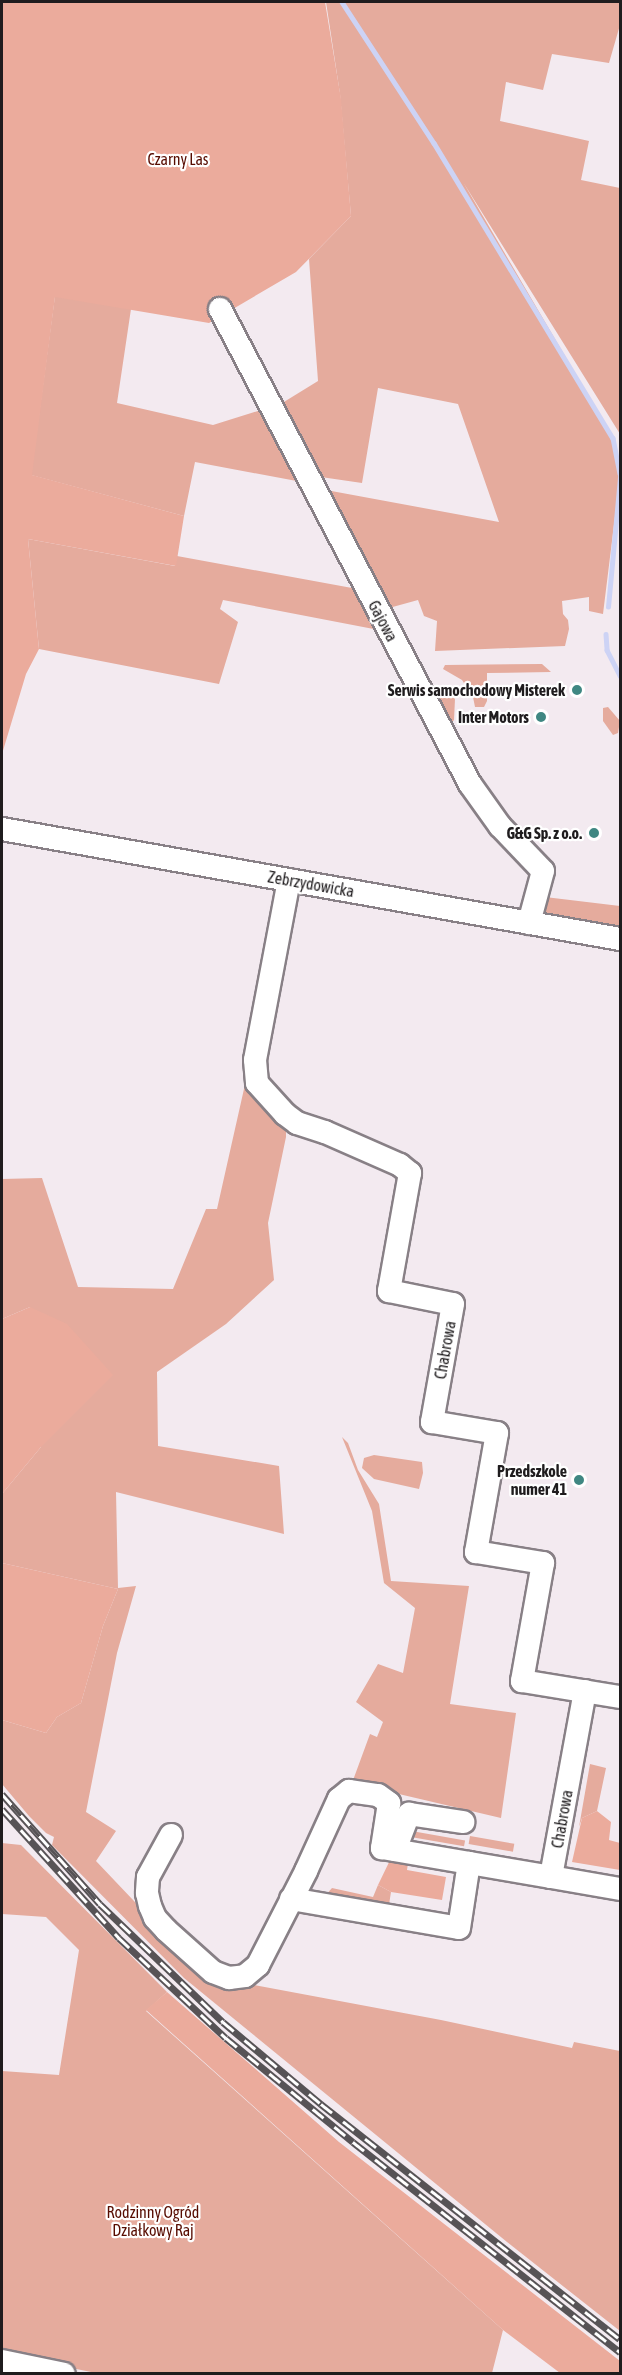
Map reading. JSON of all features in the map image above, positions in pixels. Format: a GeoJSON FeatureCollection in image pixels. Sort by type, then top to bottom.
{"type":"FeatureCollection","features":[{"type":"Feature","properties":{"kind":"street","name":"Gajowa"},"geometry":{"type":"LineString","coordinates":[[220,309],[470,784],[500,826],[543,871],[529,923]]}},
{"type":"Feature","properties":{"kind":"street","name":"Zebrzydowicka"},"geometry":{"type":"LineString","coordinates":[[2,830],[621,939]]}},
{"type":"Feature","properties":{"kind":"street","name":"Chabrowa"},"geometry":{"type":"LineString","coordinates":[[289,880],[255,1060],[257,1083],[278,1107],[297,1123],[324,1132],[400,1165],[410,1173],[389,1291],[453,1304],[432,1422],[497,1432],[476,1552],[543,1563],[522,1681],[621,1698]]}},
{"type":"Feature","properties":{"kind":"street","name":"Chabrowa"},"geometry":{"type":"LineString","coordinates":[[551,1877],[585,1691]]}},
{"type":"Feature","properties":{"kind":"street"},"geometry":{"type":"LineString","coordinates":[[171,1835],[148,1877],[150,1906],[155,1918],[166,1930],[213,1972],[229,1978],[242,1977],[252,1972],[291,1899],[338,1801],[346,1792],[356,1791],[386,1799],[389,1803],[382,1848],[621,1889]]}},
{"type":"Feature","properties":{"kind":"street"},"geometry":{"type":"LineString","coordinates":[[395,1850],[409,1814],[463,1822]]}},
{"type":"Feature","properties":{"kind":"street"},"geometry":{"type":"LineString","coordinates":[[291,1899],[459,1928],[469,1863]]}},
{"type":"Feature","properties":{"kind":"street"},"geometry":{"type":"LineString","coordinates":[[2,2361],[64,2373]]}},
{"type":"Feature","properties":{"kind":"green space","name":"Czarny Las"},"geometry":{"type":"Polygon","coordinates":[[[2,2],[325,2],[341,99],[351,216],[296,272],[209,323],[55,297],[32,475],[184,516],[176,566],[28,539],[39,649],[26,674],[2,754],[2,2]]]}},
{"type":"Feature","properties":{"kind":"green space"},"geometry":{"type":"Polygon","coordinates":[[[326,2],[620,2],[620,25],[609,63],[552,54],[543,90],[506,82],[500,121],[589,141],[581,180],[620,188],[620,434],[463,182],[613,438],[620,476],[603,614],[589,611],[589,597],[562,601],[563,614],[568,620],[569,629],[565,646],[435,651],[437,621],[424,616],[418,600],[389,608],[326,490],[499,522],[458,404],[378,388],[362,483],[314,476],[279,405],[318,381],[309,259],[351,216],[340,94],[326,2]]]}},
{"type":"Feature","properties":{"kind":"green space"},"geometry":{"type":"Polygon","coordinates":[[[55,296],[131,309],[117,403],[213,425],[264,409],[302,482],[195,462],[184,516],[31,475],[55,296]]]}},
{"type":"Feature","properties":{"kind":"green space"},"geometry":{"type":"Polygon","coordinates":[[[28,539],[175,566],[177,556],[363,590],[384,631],[223,600],[220,609],[238,622],[219,684],[39,649],[28,539]]]}},
{"type":"Feature","properties":{"kind":"green space"},"geometry":{"type":"Polygon","coordinates":[[[542,664],[551,672],[487,673],[487,701],[484,707],[475,707],[473,697],[462,680],[443,669],[445,665],[542,664]]]}},
{"type":"Feature","properties":{"kind":"green space"},"geometry":{"type":"Polygon","coordinates":[[[428,687],[444,690],[455,699],[454,720],[448,727],[428,687]]]}},
{"type":"Feature","properties":{"kind":"green space"},"geometry":{"type":"Polygon","coordinates":[[[608,707],[620,721],[618,733],[613,735],[603,721],[603,708],[608,707]]]}},
{"type":"Feature","properties":{"kind":"green space"},"geometry":{"type":"Polygon","coordinates":[[[545,897],[620,906],[620,927],[576,923],[546,916],[541,910],[545,897]]]}},
{"type":"Feature","properties":{"kind":"green space"},"geometry":{"type":"Polygon","coordinates":[[[246,1080],[286,1125],[286,1137],[268,1223],[274,1280],[226,1324],[157,1372],[158,1446],[279,1466],[284,1534],[116,1492],[118,1588],[136,1586],[117,1653],[86,1812],[116,1831],[96,1861],[152,1920],[244,1983],[441,2020],[572,2048],[574,2042],[620,2051],[620,2331],[507,2242],[184,1978],[52,1845],[54,1837],[46,1833],[29,1816],[2,1784],[2,1720],[46,1733],[57,1717],[81,1703],[103,1626],[118,1589],[2,1563],[2,1494],[41,1447],[30,1307],[2,1319],[2,1179],[42,1178],[78,1287],[173,1289],[206,1209],[217,1209],[246,1080]]]}},
{"type":"Feature","properties":{"kind":"green space"},"geometry":{"type":"Polygon","coordinates":[[[30,1307],[67,1324],[113,1375],[41,1447],[2,1494],[2,1319],[30,1307]]]}},
{"type":"Feature","properties":{"kind":"green space"},"geometry":{"type":"Polygon","coordinates":[[[342,1437],[348,1443],[358,1470],[379,1504],[391,1581],[469,1586],[450,1704],[516,1713],[501,1818],[352,1783],[370,1734],[377,1737],[383,1722],[356,1702],[378,1664],[403,1673],[415,1608],[384,1583],[372,1511],[342,1437]]]}},
{"type":"Feature","properties":{"kind":"green space"},"geometry":{"type":"Polygon","coordinates":[[[374,1455],[422,1462],[423,1473],[419,1489],[374,1479],[362,1468],[364,1458],[374,1455]]]}},
{"type":"Feature","properties":{"kind":"green space"},"geometry":{"type":"Polygon","coordinates":[[[2,1563],[118,1589],[103,1626],[81,1703],[57,1717],[46,1733],[2,1720],[2,1563]]]}},
{"type":"Feature","properties":{"kind":"green space"},"geometry":{"type":"Polygon","coordinates":[[[590,1764],[606,1768],[597,1811],[582,1818],[579,1827],[590,1764]]]}},
{"type":"Feature","properties":{"kind":"green space"},"geometry":{"type":"Polygon","coordinates":[[[597,1811],[611,1822],[609,1840],[620,1843],[620,1870],[572,1862],[582,1818],[597,1811]]]}},
{"type":"Feature","properties":{"kind":"green space"},"geometry":{"type":"Polygon","coordinates":[[[406,1830],[465,1840],[464,1846],[405,1836],[406,1830]]]}},
{"type":"Feature","properties":{"kind":"green space"},"geometry":{"type":"Polygon","coordinates":[[[470,1836],[514,1844],[513,1852],[469,1844],[470,1836]]]}},
{"type":"Feature","properties":{"kind":"green space","name":"Rodzinny Ogród Działkowy Raj"},"geometry":{"type":"Polygon","coordinates":[[[2,1843],[21,1845],[167,1992],[146,2011],[503,2330],[492,2373],[101,2374],[2,2354],[2,2071],[59,2075],[79,1950],[46,1917],[2,1914],[2,1843]]]}},
{"type":"Feature","properties":{"kind":"green space"},"geometry":{"type":"Polygon","coordinates":[[[393,1854],[409,1856],[407,1870],[446,1877],[442,1900],[391,1892],[378,1885],[393,1854]]]}},
{"type":"Feature","properties":{"kind":"green space"},"geometry":{"type":"Polygon","coordinates":[[[378,1885],[391,1892],[388,1911],[324,1897],[332,1888],[373,1897],[378,1885]]]}},
{"type":"Feature","properties":{"kind":"green space"},"geometry":{"type":"Polygon","coordinates":[[[167,1992],[339,2142],[620,2361],[620,2373],[560,2373],[503,2330],[146,2010],[167,1992]]]}},
{"type":"Feature","properties":{"kind":"waterway"},"geometry":{"type":"LineString","coordinates":[[342,2],[434,143],[613,438],[620,473]]}},
{"type":"Feature","properties":{"kind":"waterway"},"geometry":{"type":"LineString","coordinates":[[608,607],[620,477]]}},
{"type":"Feature","properties":{"kind":"waterway"},"geometry":{"type":"LineString","coordinates":[[606,634],[607,650],[620,676]]}},
{"type":"Feature","properties":{"kind":"railway"},"geometry":{"type":"LineString","coordinates":[[2,1794],[100,1904],[223,2022],[321,2104],[620,2339]]}},
{"type":"Feature","properties":{"kind":"railway"},"geometry":{"type":"LineString","coordinates":[[2,1809],[119,1938],[226,2038],[353,2142],[620,2352]]}},
{"type":"Feature","properties":{"kind":"place","name":"Serwis samochodowy Misterek"},"geometry":{"type":"Point","coordinates":[577,690]}},
{"type":"Feature","properties":{"kind":"place","name":"Inter Motors"},"geometry":{"type":"Point","coordinates":[541,717]}},
{"type":"Feature","properties":{"kind":"place","name":"G&G Sp. z o.o."},"geometry":{"type":"Point","coordinates":[594,833]}},
{"type":"Feature","properties":{"kind":"place","name":"Przedszkole numer 41"},"geometry":{"type":"Point","coordinates":[579,1480]}}]}
